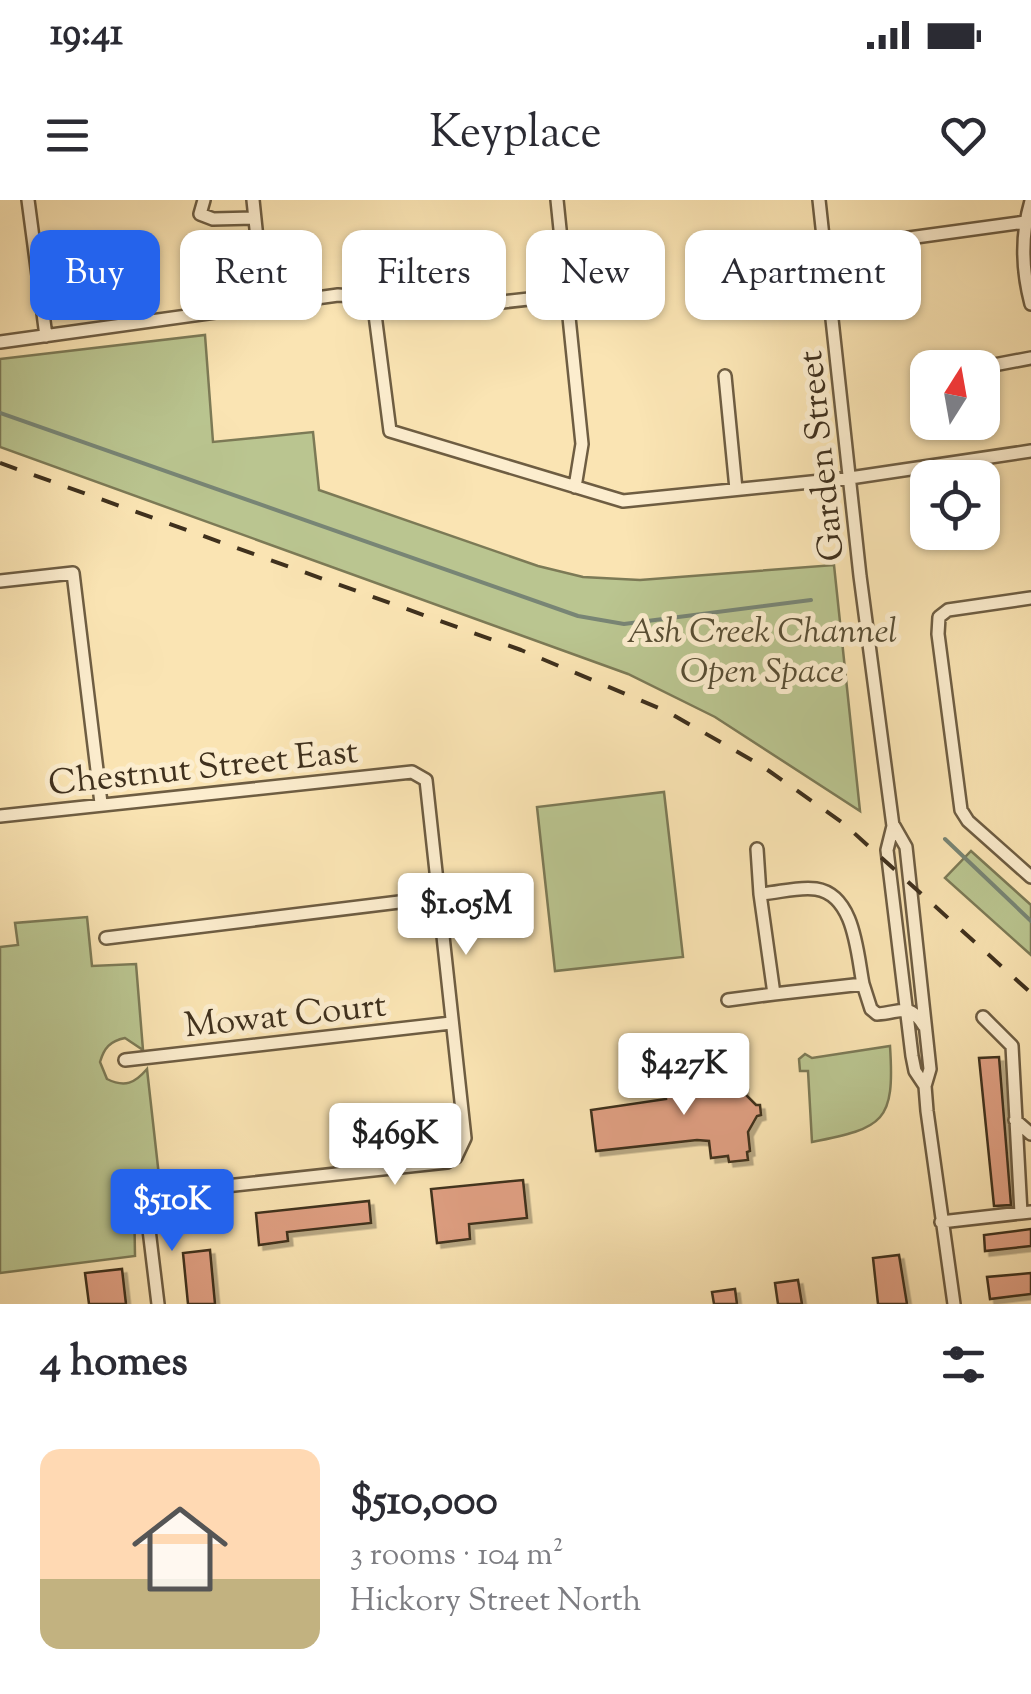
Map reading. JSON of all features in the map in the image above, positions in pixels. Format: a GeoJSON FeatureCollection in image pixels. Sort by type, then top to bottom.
{"type":"FeatureCollection","features":[{"type":"Feature","properties":{"kind":"street"},"geometry":{"type":"LineString","coordinates":[[28,200],[46,336]]}},
{"type":"Feature","properties":{"kind":"street"},"geometry":{"type":"LineString","coordinates":[[204,200],[200,214],[213,219],[254,218]]}},
{"type":"Feature","properties":{"kind":"street"},"geometry":{"type":"LineString","coordinates":[[253,200],[255,230]]}},
{"type":"Feature","properties":{"kind":"street"},"geometry":{"type":"LineString","coordinates":[[557,200],[560,230]]}},
{"type":"Feature","properties":{"kind":"street","name":"Garden Street"},"geometry":{"type":"LineString","coordinates":[[818,200],[862,594],[894,826],[906,846],[930,1069],[925,1086],[954,1304]]}},
{"type":"Feature","properties":{"kind":"street"},"geometry":{"type":"LineString","coordinates":[[1031,201],[1025,222],[1024,279],[1031,304]]}},
{"type":"Feature","properties":{"kind":"street"},"geometry":{"type":"LineString","coordinates":[[921,236],[1025,222]]}},
{"type":"Feature","properties":{"kind":"street"},"geometry":{"type":"LineString","coordinates":[[0,342],[180,318]]}},
{"type":"Feature","properties":{"kind":"street"},"geometry":{"type":"LineString","coordinates":[[376,320],[390,431],[623,501],[850,478],[1031,451]]}},
{"type":"Feature","properties":{"kind":"street"},"geometry":{"type":"LineString","coordinates":[[568,320],[582,444],[575,487]]}},
{"type":"Feature","properties":{"kind":"street"},"geometry":{"type":"LineString","coordinates":[[1000,364],[1031,358]]}},
{"type":"Feature","properties":{"kind":"street"},"geometry":{"type":"LineString","coordinates":[[725,376],[736,489]]}},
{"type":"Feature","properties":{"kind":"street"},"geometry":{"type":"LineString","coordinates":[[0,582],[73,573],[101,803]]}},
{"type":"Feature","properties":{"kind":"street"},"geometry":{"type":"LineString","coordinates":[[1031,598],[948,610],[939,617],[938,634],[961,810],[968,821],[1031,876]]}},
{"type":"Feature","properties":{"kind":"street","name":"Chestnut Street East"},"geometry":{"type":"LineString","coordinates":[[0,816],[412,772],[426,780],[440,897]]}},
{"type":"Feature","properties":{"kind":"street","name":"Garden Street"},"geometry":{"type":"LineString","coordinates":[[894,826],[887,850],[915,1071],[925,1086]]}},
{"type":"Feature","properties":{"kind":"street"},"geometry":{"type":"LineString","coordinates":[[757,849],[774,994]]}},
{"type":"Feature","properties":{"kind":"street"},"geometry":{"type":"LineString","coordinates":[[760,894],[813,888],[827,892],[848,918],[871,1009],[877,1014],[907,1009],[916,1013],[926,1030]]}},
{"type":"Feature","properties":{"kind":"street"},"geometry":{"type":"LineString","coordinates":[[106,938],[440,897],[466,1138],[456,1157],[446,1162],[152,1197],[147,1213],[158,1304]]}},
{"type":"Feature","properties":{"kind":"street"},"geometry":{"type":"LineString","coordinates":[[728,1000],[863,984]]}},
{"type":"Feature","properties":{"kind":"street"},"geometry":{"type":"LineString","coordinates":[[941,1222],[1026,1212],[1015,1120],[1012,1046],[983,1018]]}},
{"type":"Feature","properties":{"kind":"street","name":"Mowat Court"},"geometry":{"type":"LineString","coordinates":[[125,1060],[451,1023]]}},
{"type":"Feature","properties":{"kind":"street"},"geometry":{"type":"LineString","coordinates":[[1015,1120],[1031,1134]]}},
{"type":"Feature","properties":{"kind":"green space","name":"Ash Creek Channel Open Space"},"geometry":{"type":"Polygon","coordinates":[[[205,335],[213,442],[313,432],[319,490],[538,566],[583,577],[640,580],[834,565],[860,811],[715,717],[628,674],[0,447],[0,359],[205,335]]]}},
{"type":"Feature","properties":{"kind":"green space"},"geometry":{"type":"Polygon","coordinates":[[[664,792],[683,957],[555,971],[537,807],[664,792]]]}},
{"type":"Feature","properties":{"kind":"green space"},"geometry":{"type":"Polygon","coordinates":[[[971,851],[1031,905],[1031,955],[945,878],[971,851]]]}},
{"type":"Feature","properties":{"kind":"green space"},"geometry":{"type":"Polygon","coordinates":[[[87,917],[92,966],[136,964],[143,1050],[125,1038],[120,1039],[108,1046],[100,1062],[107,1079],[119,1083],[134,1081],[147,1069],[160,1185],[141,1182],[134,1196],[135,1256],[0,1273],[0,947],[18,945],[15,923],[87,917]]]}},
{"type":"Feature","properties":{"kind":"green space"},"geometry":{"type":"Polygon","coordinates":[[[890,1046],[890,1091],[880,1117],[855,1132],[812,1142],[808,1071],[800,1071],[799,1059],[805,1054],[812,1058],[890,1046]]]}},
{"type":"Feature","properties":{"kind":"building"},"geometry":{"type":"Polygon","coordinates":[[[999,1057],[1011,1205],[994,1206],[979,1058],[999,1057]]]}},
{"type":"Feature","properties":{"kind":"building"},"geometry":{"type":"Polygon","coordinates":[[[719,1073],[742,1074],[744,1093],[760,1105],[761,1115],[748,1132],[748,1160],[729,1162],[728,1156],[711,1158],[709,1141],[697,1140],[596,1151],[591,1110],[666,1099],[664,1084],[719,1073]]]}},
{"type":"Feature","properties":{"kind":"building"},"geometry":{"type":"Polygon","coordinates":[[[523,1180],[527,1218],[469,1224],[470,1239],[437,1243],[431,1189],[523,1180]]]}},
{"type":"Feature","properties":{"kind":"building"},"geometry":{"type":"Polygon","coordinates":[[[369,1201],[371,1223],[287,1232],[288,1241],[259,1245],[256,1213],[369,1201]]]}},
{"type":"Feature","properties":{"kind":"building"},"geometry":{"type":"Polygon","coordinates":[[[1031,1229],[1031,1246],[985,1251],[984,1235],[1031,1229]]]}},
{"type":"Feature","properties":{"kind":"building"},"geometry":{"type":"Polygon","coordinates":[[[210,1250],[215,1304],[188,1304],[183,1253],[210,1250]]]}},
{"type":"Feature","properties":{"kind":"building"},"geometry":{"type":"Polygon","coordinates":[[[899,1255],[907,1304],[878,1304],[873,1258],[899,1255]]]}},
{"type":"Feature","properties":{"kind":"building"},"geometry":{"type":"Polygon","coordinates":[[[122,1269],[126,1304],[89,1304],[85,1273],[122,1269]]]}},
{"type":"Feature","properties":{"kind":"building"},"geometry":{"type":"Polygon","coordinates":[[[1031,1273],[1031,1294],[990,1299],[987,1277],[1031,1273]]]}},
{"type":"Feature","properties":{"kind":"building"},"geometry":{"type":"Polygon","coordinates":[[[798,1280],[802,1304],[778,1304],[775,1283],[798,1280]]]}},
{"type":"Feature","properties":{"kind":"building"},"geometry":{"type":"Polygon","coordinates":[[[735,1289],[737,1304],[714,1304],[712,1292],[735,1289]]]}},
{"type":"Feature","properties":{"kind":"waterway"},"geometry":{"type":"LineString","coordinates":[[0,413],[578,616],[624,624],[811,600]]}},
{"type":"Feature","properties":{"kind":"waterway"},"geometry":{"type":"LineString","coordinates":[[945,839],[1031,921]]}},
{"type":"Feature","properties":{"kind":"railway"},"geometry":{"type":"LineString","coordinates":[[0,463],[521,650],[668,712],[762,766],[843,823],[1031,993]]}}]}
